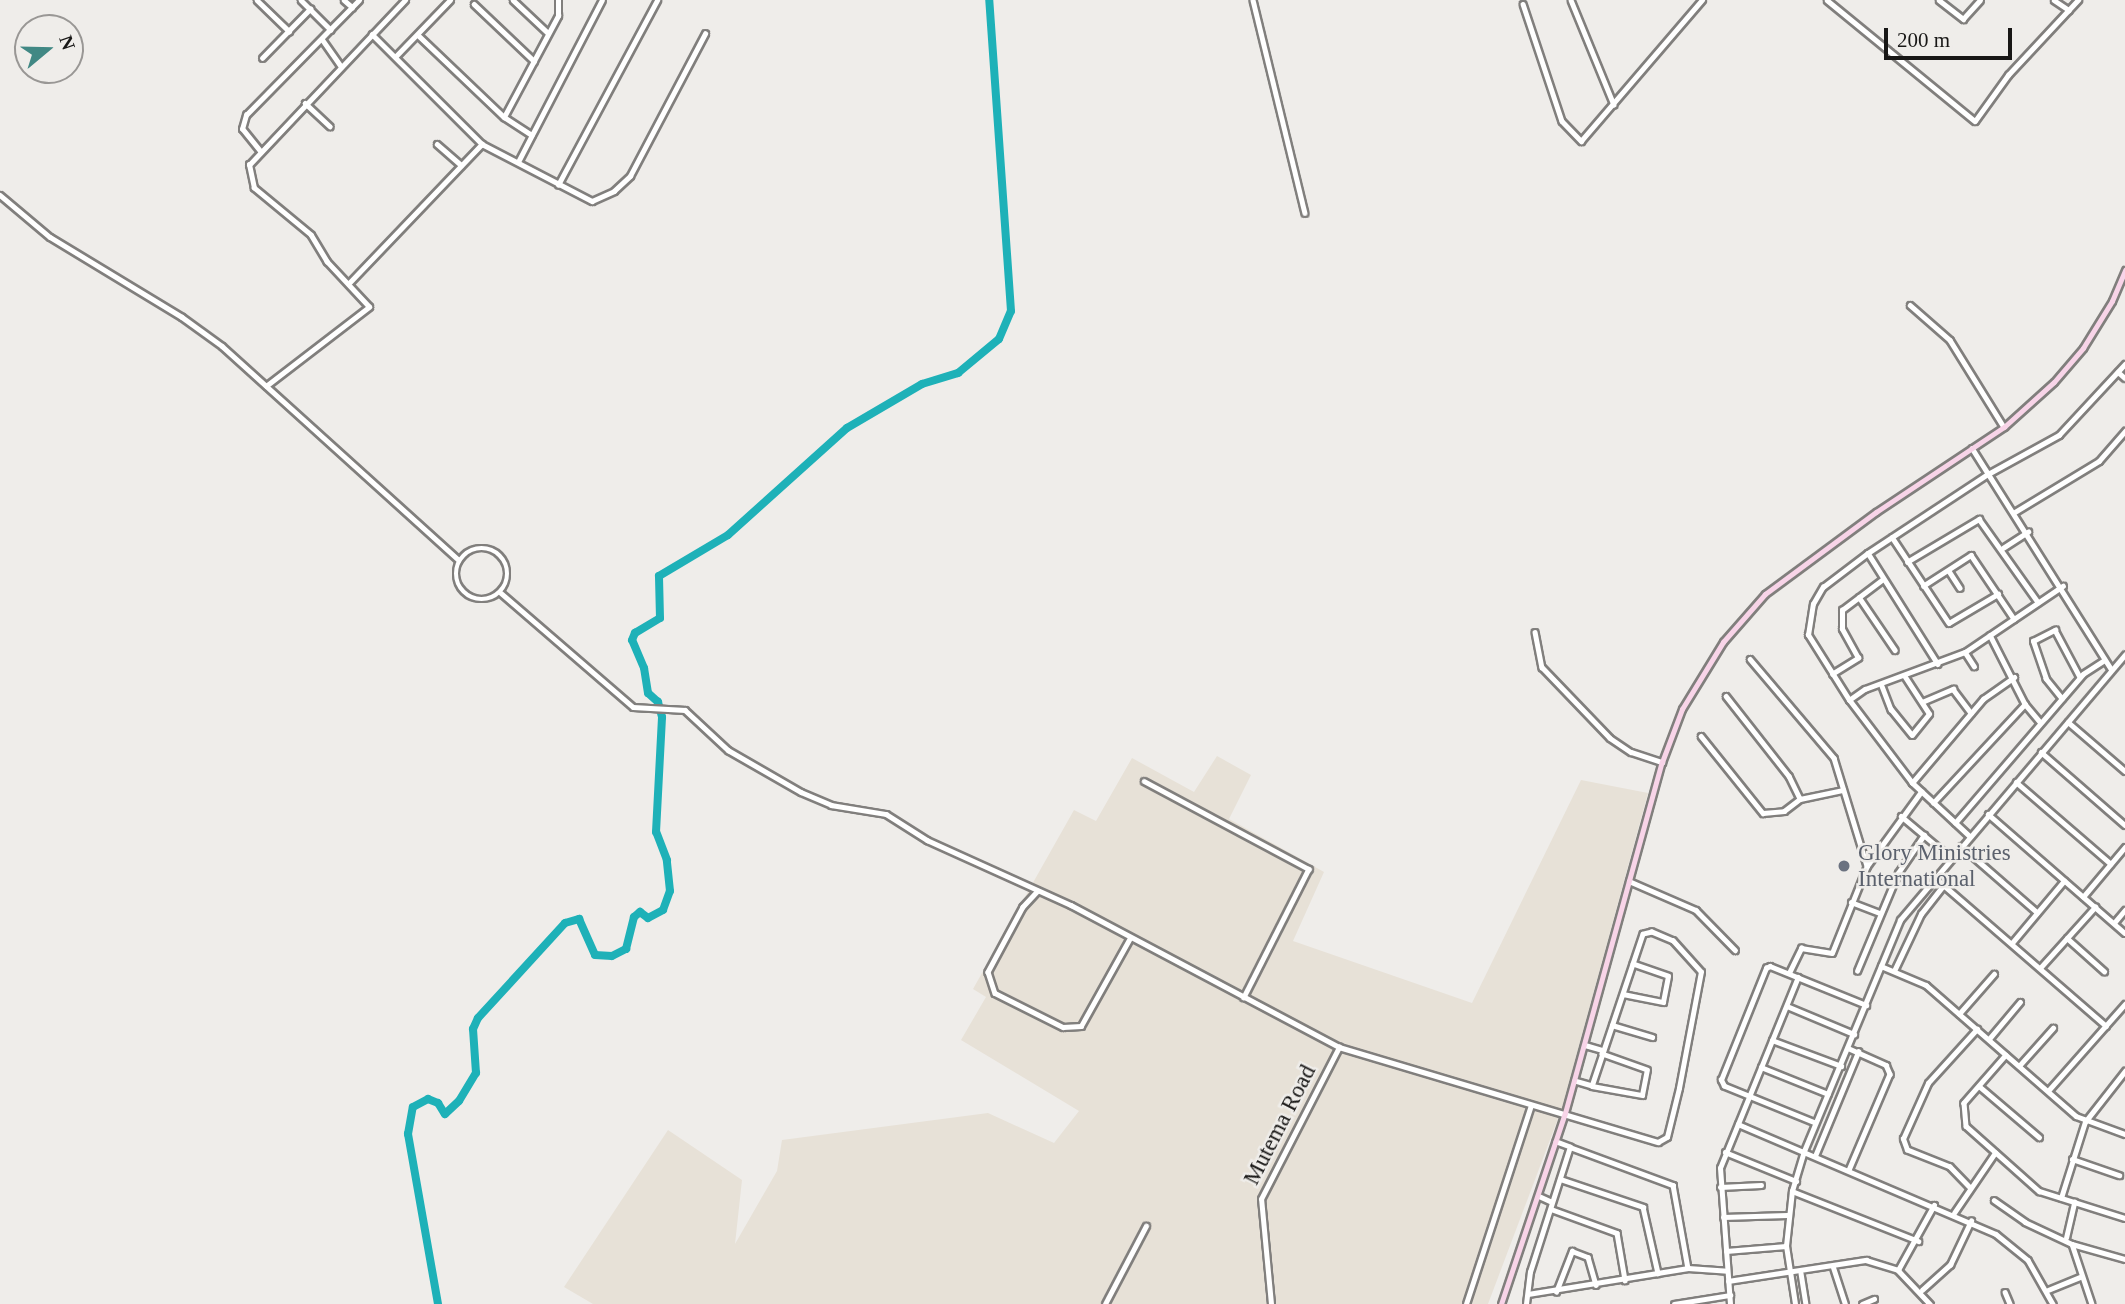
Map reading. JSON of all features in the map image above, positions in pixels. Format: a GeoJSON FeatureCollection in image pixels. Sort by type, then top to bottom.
{"type":"FeatureCollection","features":[{"type":"Feature","properties":{"kind":"main road"},"geometry":{"type":"LineString","coordinates":[[1501,1304],[1539,1196],[1586,1045],[1662,762],[1682,709],[1723,642],[1765,594],[2004,427],[2054,382],[2083,348],[2125,271]]}},
{"type":"Feature","properties":{"kind":"street"},"geometry":{"type":"LineString","coordinates":[[257,0],[289,31]]}},
{"type":"Feature","properties":{"kind":"street"},"geometry":{"type":"LineString","coordinates":[[301,0],[331,30]]}},
{"type":"Feature","properties":{"kind":"street"},"geometry":{"type":"LineString","coordinates":[[344,0],[352,8]]}},
{"type":"Feature","properties":{"kind":"street"},"geometry":{"type":"LineString","coordinates":[[260,151],[242,128],[243,118],[359,0]]}},
{"type":"Feature","properties":{"kind":"street"},"geometry":{"type":"LineString","coordinates":[[267,386],[327,338],[365,315],[369,307],[350,282],[327,262],[310,235],[251,183],[249,165],[340,65],[405,0]]}},
{"type":"Feature","properties":{"kind":"street"},"geometry":{"type":"LineString","coordinates":[[395,57],[450,0]]}},
{"type":"Feature","properties":{"kind":"street"},"geometry":{"type":"LineString","coordinates":[[513,0],[548,33]]}},
{"type":"Feature","properties":{"kind":"street"},"geometry":{"type":"LineString","coordinates":[[504,117],[559,12],[558,0]]}},
{"type":"Feature","properties":{"kind":"street"},"geometry":{"type":"LineString","coordinates":[[518,162],[602,0]]}},
{"type":"Feature","properties":{"kind":"street"},"geometry":{"type":"LineString","coordinates":[[558,185],[657,0]]}},
{"type":"Feature","properties":{"kind":"street"},"geometry":{"type":"LineString","coordinates":[[1253,0],[1305,213]]}},
{"type":"Feature","properties":{"kind":"street"},"geometry":{"type":"LineString","coordinates":[[1571,0],[1614,105]]}},
{"type":"Feature","properties":{"kind":"street"},"geometry":{"type":"LineString","coordinates":[[1523,4],[1562,121],[1580,141],[1614,105],[1702,0]]}},
{"type":"Feature","properties":{"kind":"street"},"geometry":{"type":"LineString","coordinates":[[1827,0],[1975,121],[2008,75],[2078,0]]}},
{"type":"Feature","properties":{"kind":"street"},"geometry":{"type":"LineString","coordinates":[[1939,0],[1963,19],[1980,0]]}},
{"type":"Feature","properties":{"kind":"street"},"geometry":{"type":"LineString","coordinates":[[2054,0],[2069,10]]}},
{"type":"Feature","properties":{"kind":"street"},"geometry":{"type":"LineString","coordinates":[[474,4],[534,61]]}},
{"type":"Feature","properties":{"kind":"street"},"geometry":{"type":"LineString","coordinates":[[262,58],[310,9]]}},
{"type":"Feature","properties":{"kind":"street"},"geometry":{"type":"LineString","coordinates":[[372,34],[482,144],[592,201],[625,182],[705,34]]}},
{"type":"Feature","properties":{"kind":"street"},"geometry":{"type":"LineString","coordinates":[[418,35],[504,117],[532,135]]}},
{"type":"Feature","properties":{"kind":"street"},"geometry":{"type":"LineString","coordinates":[[322,39],[340,65]]}},
{"type":"Feature","properties":{"kind":"street"},"geometry":{"type":"LineString","coordinates":[[305,103],[330,126]]}},
{"type":"Feature","properties":{"kind":"street"},"geometry":{"type":"LineString","coordinates":[[437,144],[461,165]]}},
{"type":"Feature","properties":{"kind":"street"},"geometry":{"type":"LineString","coordinates":[[350,282],[482,144]]}},
{"type":"Feature","properties":{"kind":"street"},"geometry":{"type":"LineString","coordinates":[[0,195],[50,237],[182,317],[267,386],[459,560]]}},
{"type":"Feature","properties":{"kind":"street"},"geometry":{"type":"LineString","coordinates":[[1910,305],[1950,340],[2004,427]]}},
{"type":"Feature","properties":{"kind":"street"},"geometry":{"type":"LineString","coordinates":[[1969,836],[1912,783],[1849,700],[1808,635],[1813,604],[1823,587],[1892,537],[1988,474],[2059,435],[2125,364]]}},
{"type":"Feature","properties":{"kind":"street"},"geometry":{"type":"LineString","coordinates":[[2118,372],[2125,378]]}},
{"type":"Feature","properties":{"kind":"street"},"geometry":{"type":"LineString","coordinates":[[2015,512],[2099,461],[2125,431]]}},
{"type":"Feature","properties":{"kind":"street"},"geometry":{"type":"LineString","coordinates":[[1972,447],[2063,586],[2103,661],[2111,669]]}},
{"type":"Feature","properties":{"kind":"street"},"geometry":{"type":"LineString","coordinates":[[1907,562],[1977,519],[2003,548],[2038,602]]}},
{"type":"Feature","properties":{"kind":"street"},"geometry":{"type":"LineString","coordinates":[[2003,548],[2028,531]]}},
{"type":"Feature","properties":{"kind":"street"},"geometry":{"type":"LineString","coordinates":[[1892,537],[1950,624],[1998,594]]}},
{"type":"Feature","properties":{"kind":"street"},"geometry":{"type":"LineString","coordinates":[[479,548],[501,557],[507,581],[501,593],[480,601],[468,597],[455,578],[459,560],[479,548]]}},
{"type":"Feature","properties":{"kind":"street"},"geometry":{"type":"LineString","coordinates":[[1868,554],[1938,664]]}},
{"type":"Feature","properties":{"kind":"street"},"geometry":{"type":"LineString","coordinates":[[1923,586],[1974,556],[2014,619]]}},
{"type":"Feature","properties":{"kind":"street"},"geometry":{"type":"LineString","coordinates":[[1949,570],[1960,588]]}},
{"type":"Feature","properties":{"kind":"street"},"geometry":{"type":"LineString","coordinates":[[1832,674],[1858,658],[1840,618],[1859,597],[1883,579]]}},
{"type":"Feature","properties":{"kind":"street"},"geometry":{"type":"LineString","coordinates":[[1849,700],[1865,689],[1882,686],[1965,652],[2063,586]]}},
{"type":"Feature","properties":{"kind":"street"},"geometry":{"type":"LineString","coordinates":[[501,593],[633,707],[665,711],[685,710],[694,715],[728,750],[801,792],[831,805],[886,814],[927,840],[1039,891],[1339,1047],[1658,1142],[1667,1137],[1701,972],[1684,949],[1652,932],[1640,937],[1592,1086]]}},
{"type":"Feature","properties":{"kind":"street"},"geometry":{"type":"LineString","coordinates":[[1859,597],[1895,650]]}},
{"type":"Feature","properties":{"kind":"street"},"geometry":{"type":"LineString","coordinates":[[2062,699],[2046,679],[2033,641],[2053,629],[2057,632],[2080,677]]}},
{"type":"Feature","properties":{"kind":"street"},"geometry":{"type":"LineString","coordinates":[[1535,632],[1539,664],[1611,738],[1631,752],[1662,762]]}},
{"type":"Feature","properties":{"kind":"street"},"geometry":{"type":"LineString","coordinates":[[1990,635],[2014,677],[2025,704],[2040,722]]}},
{"type":"Feature","properties":{"kind":"street"},"geometry":{"type":"LineString","coordinates":[[1965,652],[1974,666]]}},
{"type":"Feature","properties":{"kind":"street"},"geometry":{"type":"LineString","coordinates":[[1795,1304],[1787,1275],[1786,1245],[1787,1215],[1792,1191],[1815,1123],[1905,909],[2125,655]]}},
{"type":"Feature","properties":{"kind":"street"},"geometry":{"type":"LineString","coordinates":[[1750,659],[1833,758],[1867,866]]}},
{"type":"Feature","properties":{"kind":"street"},"geometry":{"type":"LineString","coordinates":[[1955,823],[2080,677],[2103,661]]}},
{"type":"Feature","properties":{"kind":"street"},"geometry":{"type":"LineString","coordinates":[[1882,686],[1891,709],[1911,735],[1929,715],[1905,677]]}},
{"type":"Feature","properties":{"kind":"street"},"geometry":{"type":"LineString","coordinates":[[1912,783],[1971,713],[2014,677]]}},
{"type":"Feature","properties":{"kind":"street"},"geometry":{"type":"LineString","coordinates":[[1922,702],[1953,689],[1971,713]]}},
{"type":"Feature","properties":{"kind":"street"},"geometry":{"type":"LineString","coordinates":[[1726,696],[1788,776],[1800,799]]}},
{"type":"Feature","properties":{"kind":"street"},"geometry":{"type":"LineString","coordinates":[[1933,803],[2025,704]]}},
{"type":"Feature","properties":{"kind":"street"},"geometry":{"type":"LineString","coordinates":[[2068,722],[2125,771]]}},
{"type":"Feature","properties":{"kind":"street"},"geometry":{"type":"LineString","coordinates":[[1701,736],[1763,813],[1784,811],[1800,799],[1843,790]]}},
{"type":"Feature","properties":{"kind":"street"},"geometry":{"type":"LineString","coordinates":[[2041,752],[2125,825]]}},
{"type":"Feature","properties":{"kind":"street"},"geometry":{"type":"LineString","coordinates":[[1144,781],[1308,869],[1244,997]]}},
{"type":"Feature","properties":{"kind":"street"},"geometry":{"type":"LineString","coordinates":[[2015,782],[2110,864]]}},
{"type":"Feature","properties":{"kind":"street"},"geometry":{"type":"LineString","coordinates":[[1789,973],[1801,948],[1831,954],[1867,866],[1921,792]]}},
{"type":"Feature","properties":{"kind":"street"},"geometry":{"type":"LineString","coordinates":[[1988,814],[2125,933]]}},
{"type":"Feature","properties":{"kind":"street"},"geometry":{"type":"LineString","coordinates":[[1901,816],[1950,857]]}},
{"type":"Feature","properties":{"kind":"street"},"geometry":{"type":"LineString","coordinates":[[1857,971],[1898,873],[1924,835]]}},
{"type":"Feature","properties":{"kind":"street"},"geometry":{"type":"LineString","coordinates":[[1961,846],[2037,912]]}},
{"type":"Feature","properties":{"kind":"street"},"geometry":{"type":"LineString","coordinates":[[2083,897],[2125,847]]}},
{"type":"Feature","properties":{"kind":"street"},"geometry":{"type":"LineString","coordinates":[[1933,876],[2106,1026]]}},
{"type":"Feature","properties":{"kind":"street"},"geometry":{"type":"LineString","coordinates":[[1629,881],[1696,910],[1735,950]]}},
{"type":"Feature","properties":{"kind":"street"},"geometry":{"type":"LineString","coordinates":[[2012,943],[2064,881]]}},
{"type":"Feature","properties":{"kind":"street"},"geometry":{"type":"LineString","coordinates":[[1894,971],[1921,914],[1944,885]]}},
{"type":"Feature","properties":{"kind":"street"},"geometry":{"type":"LineString","coordinates":[[1039,891],[1023,907],[988,972],[995,993],[1063,1027],[1081,1027],[1130,938]]}},
{"type":"Feature","properties":{"kind":"street"},"geometry":{"type":"LineString","coordinates":[[1851,902],[1880,913]]}},
{"type":"Feature","properties":{"kind":"street"},"geometry":{"type":"LineString","coordinates":[[2041,967],[2095,907]]}},
{"type":"Feature","properties":{"kind":"street"},"geometry":{"type":"LineString","coordinates":[[2114,923],[2125,910]]}},
{"type":"Feature","properties":{"kind":"street"},"geometry":{"type":"LineString","coordinates":[[2067,938],[2104,971]]}},
{"type":"Feature","properties":{"kind":"street"},"geometry":{"type":"LineString","coordinates":[[1623,994],[1663,1002],[1668,976],[1633,964]]}},
{"type":"Feature","properties":{"kind":"street"},"geometry":{"type":"LineString","coordinates":[[1881,965],[1921,982],[2085,1122],[2125,1134]]}},
{"type":"Feature","properties":{"kind":"street"},"geometry":{"type":"LineString","coordinates":[[1815,1123],[1724,1086],[1721,1077],[1766,968],[1789,973],[1866,1004]]}},
{"type":"Feature","properties":{"kind":"street"},"geometry":{"type":"LineString","coordinates":[[1959,1014],[1994,974]]}},
{"type":"Feature","properties":{"kind":"street"},"geometry":{"type":"LineString","coordinates":[[1730,1304],[1720,1186],[1725,1152],[1798,977]]}},
{"type":"Feature","properties":{"kind":"street"},"geometry":{"type":"LineString","coordinates":[[1989,1039],[2020,1002]]}},
{"type":"Feature","properties":{"kind":"street"},"geometry":{"type":"LineString","coordinates":[[2048,1091],[2125,1004]]}},
{"type":"Feature","properties":{"kind":"street"},"geometry":{"type":"LineString","coordinates":[[1787,1006],[1854,1034]]}},
{"type":"Feature","properties":{"kind":"street"},"geometry":{"type":"LineString","coordinates":[[1612,1025],[1652,1037]]}},
{"type":"Feature","properties":{"kind":"street"},"geometry":{"type":"LineString","coordinates":[[2019,1066],[2053,1028]]}},
{"type":"Feature","properties":{"kind":"street"},"geometry":{"type":"LineString","coordinates":[[1969,1187],[1950,1167],[1906,1150],[1903,1139],[1928,1083],[1977,1029]]}},
{"type":"Feature","properties":{"kind":"street"},"geometry":{"type":"LineString","coordinates":[[1772,1040],[1841,1066]]}},
{"type":"Feature","properties":{"kind":"street"},"geometry":{"type":"LineString","coordinates":[[1575,1081],[1638,1097],[1648,1074],[1586,1045]]}},
{"type":"Feature","properties":{"kind":"street","name":"Mutema Road"},"geometry":{"type":"LineString","coordinates":[[1271,1304],[1261,1199],[1339,1047]]}},
{"type":"Feature","properties":{"kind":"street"},"geometry":{"type":"LineString","coordinates":[[1848,1048],[1886,1065],[1890,1074],[1849,1170]]}},
{"type":"Feature","properties":{"kind":"street"},"geometry":{"type":"LineString","coordinates":[[1815,1156],[1858,1052]]}},
{"type":"Feature","properties":{"kind":"street"},"geometry":{"type":"LineString","coordinates":[[2006,1055],[1964,1102],[1962,1118],[1995,1153],[2039,1191],[2125,1218]]}},
{"type":"Feature","properties":{"kind":"street"},"geometry":{"type":"LineString","coordinates":[[1761,1068],[1828,1094]]}},
{"type":"Feature","properties":{"kind":"street"},"geometry":{"type":"LineString","coordinates":[[2061,1198],[2085,1122],[2125,1071]]}},
{"type":"Feature","properties":{"kind":"street"},"geometry":{"type":"LineString","coordinates":[[1979,1086],[2039,1137]]}},
{"type":"Feature","properties":{"kind":"street"},"geometry":{"type":"LineString","coordinates":[[1466,1304],[1531,1105]]}},
{"type":"Feature","properties":{"kind":"street"},"geometry":{"type":"LineString","coordinates":[[1738,1124],[1971,1221],[2019,1250],[2048,1290],[2053,1304]]}},
{"type":"Feature","properties":{"kind":"street"},"geometry":{"type":"LineString","coordinates":[[1556,1142],[1671,1182],[1688,1268]]}},
{"type":"Feature","properties":{"kind":"street"},"geometry":{"type":"LineString","coordinates":[[1526,1304],[1530,1272],[1570,1147]]}},
{"type":"Feature","properties":{"kind":"street"},"geometry":{"type":"LineString","coordinates":[[1725,1152],[1796,1181]]}},
{"type":"Feature","properties":{"kind":"street"},"geometry":{"type":"LineString","coordinates":[[1954,1213],[1969,1187],[1995,1153]]}},
{"type":"Feature","properties":{"kind":"street"},"geometry":{"type":"LineString","coordinates":[[2072,1159],[2119,1175]]}},
{"type":"Feature","properties":{"kind":"street"},"geometry":{"type":"LineString","coordinates":[[1560,1179],[1645,1208],[1658,1273]]}},
{"type":"Feature","properties":{"kind":"street"},"geometry":{"type":"LineString","coordinates":[[1720,1186],[1761,1185]]}},
{"type":"Feature","properties":{"kind":"street"},"geometry":{"type":"LineString","coordinates":[[1792,1191],[1918,1241]]}},
{"type":"Feature","properties":{"kind":"street"},"geometry":{"type":"LineString","coordinates":[[1539,1196],[1552,1202]]}},
{"type":"Feature","properties":{"kind":"street"},"geometry":{"type":"LineString","coordinates":[[1994,1200],[2033,1226],[2066,1238],[2073,1244],[2125,1259]]}},
{"type":"Feature","properties":{"kind":"street"},"geometry":{"type":"LineString","coordinates":[[2066,1238],[2074,1202]]}},
{"type":"Feature","properties":{"kind":"street"},"geometry":{"type":"LineString","coordinates":[[1898,1270],[1918,1241],[1934,1205]]}},
{"type":"Feature","properties":{"kind":"street"},"geometry":{"type":"LineString","coordinates":[[1550,1209],[1617,1233],[1625,1280]]}},
{"type":"Feature","properties":{"kind":"street"},"geometry":{"type":"LineString","coordinates":[[1723,1217],[1787,1215]]}},
{"type":"Feature","properties":{"kind":"street"},"geometry":{"type":"LineString","coordinates":[[1922,1290],[1950,1265],[1971,1221]]}},
{"type":"Feature","properties":{"kind":"street"},"geometry":{"type":"LineString","coordinates":[[1105,1304],[1146,1226]]}},
{"type":"Feature","properties":{"kind":"street"},"geometry":{"type":"LineString","coordinates":[[2073,1244],[2092,1304]]}},
{"type":"Feature","properties":{"kind":"street"},"geometry":{"type":"LineString","coordinates":[[1726,1251],[1786,1245]]}},
{"type":"Feature","properties":{"kind":"street"},"geometry":{"type":"LineString","coordinates":[[1556,1292],[1572,1251],[1588,1257],[1596,1285]]}},
{"type":"Feature","properties":{"kind":"street"},"geometry":{"type":"LineString","coordinates":[[1728,1282],[1801,1273],[1866,1260],[1898,1270],[1922,1290],[1930,1304]]}},
{"type":"Feature","properties":{"kind":"street"},"geometry":{"type":"LineString","coordinates":[[1833,1266],[1846,1304]]}},
{"type":"Feature","properties":{"kind":"street"},"geometry":{"type":"LineString","coordinates":[[1528,1294],[1556,1292],[1688,1268],[1727,1271]]}},
{"type":"Feature","properties":{"kind":"street"},"geometry":{"type":"LineString","coordinates":[[1801,1273],[1806,1304]]}},
{"type":"Feature","properties":{"kind":"street"},"geometry":{"type":"LineString","coordinates":[[2048,1290],[2081,1276]]}},
{"type":"Feature","properties":{"kind":"street"},"geometry":{"type":"LineString","coordinates":[[2005,1292],[2010,1304]]}},
{"type":"Feature","properties":{"kind":"street"},"geometry":{"type":"LineString","coordinates":[[1674,1304],[1730,1295]]}},
{"type":"Feature","properties":{"kind":"street"},"geometry":{"type":"LineString","coordinates":[[1862,1304],[1874,1299]]}},
{"type":"Feature","properties":{"kind":"shaded area"},"geometry":{"type":"Polygon","coordinates":[[[1217,756],[1251,775],[1229,819],[1324,872],[1293,941],[1472,1003],[1581,780],[1648,793],[1562,1108],[1488,1304],[593,1304],[564,1287],[668,1130],[742,1180],[735,1244],[777,1171],[782,1140],[988,1113],[1054,1143],[1079,1111],[961,1040],[986,997],[973,989],[1074,810],[1096,821],[1132,758],[1194,792],[1217,756]]]}},
{"type":"Feature","properties":{"kind":"waterway"},"geometry":{"type":"LineString","coordinates":[[438,1304],[408,1134],[413,1107],[428,1099],[438,1103],[445,1114],[459,1101],[476,1073],[473,1029],[478,1018],[565,923],[579,919],[595,955],[612,956],[626,949],[634,917],[640,912],[648,918],[663,910],[670,891],[667,860],[656,832],[662,717],[658,702],[648,693],[644,668],[632,640],[635,633],[660,618],[659,576],[728,535],[847,428],[922,384],[958,373],[999,339],[1011,311],[989,0]]}},
{"type":"Feature","properties":{"kind":"place","name":"Glory Ministries International"},"geometry":{"type":"Point","coordinates":[1844,866]}}]}
